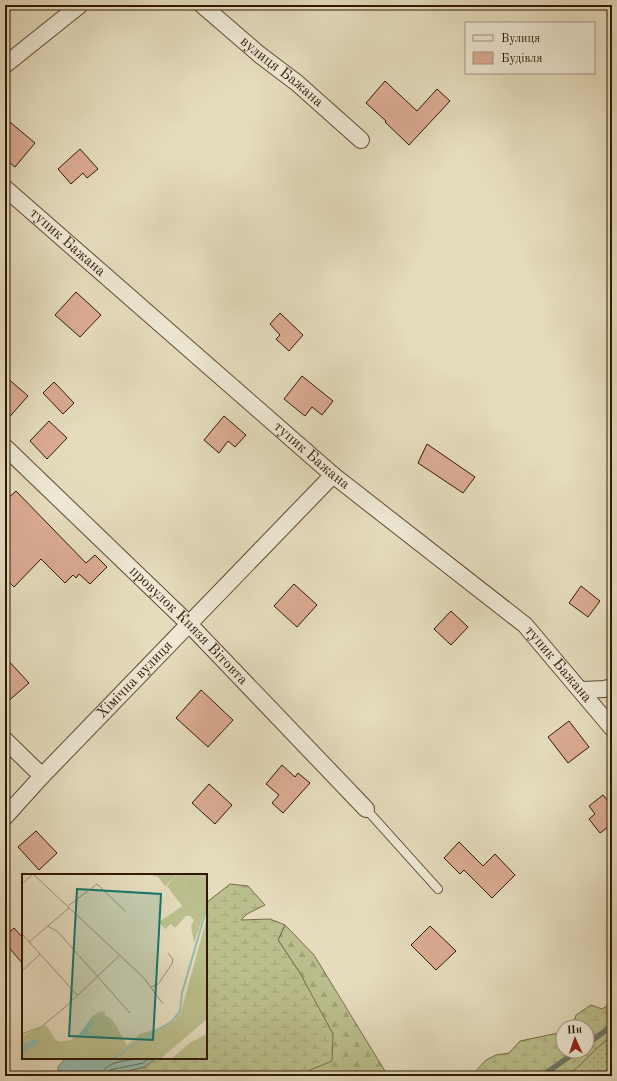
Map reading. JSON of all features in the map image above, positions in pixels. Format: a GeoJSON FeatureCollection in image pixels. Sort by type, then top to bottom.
{"type":"FeatureCollection","features":[{"type":"Feature","properties":{"kind":"street"},"geometry":{"type":"LineString","coordinates":[[5,65],[80,5]]}},
{"type":"Feature","properties":{"kind":"street","name":"вулиця Бажана"},"geometry":{"type":"LineString","coordinates":[[202,5],[260,55],[297,83],[361,140]]}},
{"type":"Feature","properties":{"kind":"street","name":"тупик Бажана"},"geometry":{"type":"LineString","coordinates":[[5,188],[334,475],[525,625],[582,690],[612,728]]}},
{"type":"Feature","properties":{"kind":"street","name":"провулок Князя Вітовта"},"geometry":{"type":"LineString","coordinates":[[5,447],[189,624],[366,809]]}},
{"type":"Feature","properties":{"kind":"street","name":"Хімічна вулиця"},"geometry":{"type":"LineString","coordinates":[[5,817],[42,776],[334,475]]}},
{"type":"Feature","properties":{"kind":"street"},"geometry":{"type":"LineString","coordinates":[[582,690],[612,687]]}},
{"type":"Feature","properties":{"kind":"street"},"geometry":{"type":"LineString","coordinates":[[5,740],[42,776]]}},
{"type":"Feature","properties":{"kind":"lane"},"geometry":{"type":"LineString","coordinates":[[366,809],[438,889]]}},
{"type":"Feature","properties":{"kind":"green space"},"geometry":{"type":"Polygon","coordinates":[[[230,884],[248,886],[265,905],[247,914],[241,920],[270,919],[285,925],[278,940],[300,973],[333,1034],[332,1061],[310,1070],[311,1076],[104,1076],[145,1067],[155,1059],[207,1059],[207,902],[230,884]]]}},
{"type":"Feature","properties":{"kind":"green space"},"geometry":{"type":"Polygon","coordinates":[[[285,925],[314,955],[388,1076],[311,1076],[309,992],[300,973],[278,940],[285,925]]]}},
{"type":"Feature","properties":{"kind":"green space"},"geometry":{"type":"Polygon","coordinates":[[[612,1003],[612,1037],[595,1051],[595,1019],[575,1019],[576,1015],[591,1005],[602,1009],[612,1003]]]}},
{"type":"Feature","properties":{"kind":"green space"},"geometry":{"type":"Polygon","coordinates":[[[555,1034],[555,1059],[586,1059],[573,1071],[562,1076],[471,1076],[486,1060],[496,1055],[509,1053],[520,1041],[555,1034]]]}},
{"type":"Feature","properties":{"kind":"green space"},"geometry":{"type":"Polygon","coordinates":[[[612,1037],[612,1076],[565,1076],[585,1059],[595,1059],[595,1050],[612,1037]]]}},
{"type":"Feature","properties":{"kind":"water"},"geometry":{"type":"Polygon","coordinates":[[[65,1059],[155,1059],[145,1067],[104,1076],[59,1076],[58,1067],[65,1059]]]}},
{"type":"Feature","properties":{"kind":"building"},"geometry":{"type":"Polygon","coordinates":[[[385,81],[417,111],[437,89],[450,101],[409,145],[366,103],[385,81]]]}},
{"type":"Feature","properties":{"kind":"building"},"geometry":{"type":"Polygon","coordinates":[[[5,118],[35,143],[15,167],[5,159],[5,118]]]}},
{"type":"Feature","properties":{"kind":"building"},"geometry":{"type":"Polygon","coordinates":[[[80,149],[98,169],[87,178],[83,173],[71,184],[58,169],[80,149]]]}},
{"type":"Feature","properties":{"kind":"building"},"geometry":{"type":"Polygon","coordinates":[[[76,292],[101,315],[80,337],[55,315],[76,292]]]}},
{"type":"Feature","properties":{"kind":"building"},"geometry":{"type":"Polygon","coordinates":[[[280,313],[303,335],[289,351],[276,339],[280,335],[270,324],[280,313]]]}},
{"type":"Feature","properties":{"kind":"building"},"geometry":{"type":"Polygon","coordinates":[[[5,376],[28,396],[5,422],[5,376]]]}},
{"type":"Feature","properties":{"kind":"building"},"geometry":{"type":"Polygon","coordinates":[[[302,376],[333,401],[322,415],[312,407],[305,416],[284,399],[302,376]]]}},
{"type":"Feature","properties":{"kind":"building"},"geometry":{"type":"Polygon","coordinates":[[[54,382],[74,403],[63,414],[43,393],[54,382]]]}},
{"type":"Feature","properties":{"kind":"building"},"geometry":{"type":"Polygon","coordinates":[[[224,416],[246,435],[235,447],[228,441],[219,453],[204,440],[224,416]]]}},
{"type":"Feature","properties":{"kind":"building"},"geometry":{"type":"Polygon","coordinates":[[[49,421],[67,438],[47,459],[30,441],[49,421]]]}},
{"type":"Feature","properties":{"kind":"building"},"geometry":{"type":"Polygon","coordinates":[[[427,444],[475,477],[463,493],[418,463],[427,444]]]}},
{"type":"Feature","properties":{"kind":"building"},"geometry":{"type":"Polygon","coordinates":[[[16,491],[86,563],[95,555],[107,567],[90,584],[79,574],[76,578],[73,575],[65,583],[41,559],[14,587],[5,578],[5,501],[16,491]]]}},
{"type":"Feature","properties":{"kind":"building"},"geometry":{"type":"Polygon","coordinates":[[[294,584],[317,605],[297,627],[274,606],[294,584]]]}},
{"type":"Feature","properties":{"kind":"building"},"geometry":{"type":"Polygon","coordinates":[[[581,586],[600,601],[588,617],[569,603],[581,586]]]}},
{"type":"Feature","properties":{"kind":"building"},"geometry":{"type":"Polygon","coordinates":[[[451,611],[468,627],[451,645],[434,629],[451,611]]]}},
{"type":"Feature","properties":{"kind":"building"},"geometry":{"type":"Polygon","coordinates":[[[5,657],[29,683],[5,704],[5,657]]]}},
{"type":"Feature","properties":{"kind":"building"},"geometry":{"type":"Polygon","coordinates":[[[201,690],[233,720],[208,747],[176,718],[201,690]]]}},
{"type":"Feature","properties":{"kind":"building"},"geometry":{"type":"Polygon","coordinates":[[[569,721],[589,747],[568,763],[548,737],[569,721]]]}},
{"type":"Feature","properties":{"kind":"building"},"geometry":{"type":"Polygon","coordinates":[[[282,765],[295,777],[298,773],[310,783],[283,813],[272,803],[279,795],[266,784],[282,765]]]}},
{"type":"Feature","properties":{"kind":"building"},"geometry":{"type":"Polygon","coordinates":[[[209,784],[232,805],[215,824],[192,803],[209,784]]]}},
{"type":"Feature","properties":{"kind":"building"},"geometry":{"type":"Polygon","coordinates":[[[603,795],[612,806],[612,824],[600,833],[589,819],[595,814],[589,806],[603,795]]]}},
{"type":"Feature","properties":{"kind":"building"},"geometry":{"type":"Polygon","coordinates":[[[36,831],[57,853],[39,870],[18,847],[36,831]]]}},
{"type":"Feature","properties":{"kind":"building"},"geometry":{"type":"Polygon","coordinates":[[[459,842],[483,866],[495,854],[515,875],[492,898],[464,870],[460,874],[444,858],[459,842]]]}},
{"type":"Feature","properties":{"kind":"building"},"geometry":{"type":"Polygon","coordinates":[[[430,926],[456,951],[436,970],[411,945],[430,926]]]}},
{"type":"Feature","properties":{"kind":"building"},"geometry":{"type":"Polygon","coordinates":[[[14,928],[22,937],[22,963],[5,943],[5,936],[14,928]]]}},
{"type":"Feature","properties":{"kind":"waterway"},"geometry":{"type":"LineString","coordinates":[[595,1038],[612,1026]]}},
{"type":"Feature","properties":{"kind":"waterway"},"geometry":{"type":"LineString","coordinates":[[542,1076],[566,1059]]}}]}
